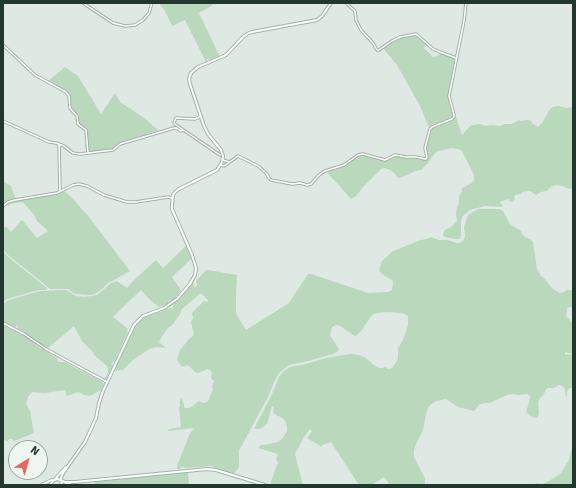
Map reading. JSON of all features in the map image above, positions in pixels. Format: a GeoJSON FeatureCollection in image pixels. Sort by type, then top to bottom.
{"type":"FeatureCollection","features":[{"type":"Feature","properties":{"kind":"main road"},"geometry":{"type":"LineString","coordinates":[[75,482],[62,485],[61,478],[92,430],[100,399],[130,331],[135,323],[143,316],[164,308],[177,299],[190,284],[195,275],[196,268],[192,255],[172,210],[172,198],[176,190],[217,170],[223,160],[221,150],[206,130],[189,81],[190,76],[194,69],[224,57],[249,32],[319,19],[331,3]]}},
{"type":"Feature","properties":{"kind":"main road"},"geometry":{"type":"LineString","coordinates":[[50,485],[74,457]]}},
{"type":"Feature","properties":{"kind":"main road"},"geometry":{"type":"LineString","coordinates":[[41,485],[58,479],[65,482],[75,482],[207,469],[216,470],[264,485]]}},
{"type":"Feature","properties":{"kind":"street"},"geometry":{"type":"LineString","coordinates":[[83,3],[113,23],[125,26],[135,24],[143,20],[149,13],[152,3]]}},
{"type":"Feature","properties":{"kind":"street"},"geometry":{"type":"LineString","coordinates":[[346,3],[355,12],[356,20],[361,30],[373,43],[377,50],[400,37],[416,34],[433,49],[456,58]]}},
{"type":"Feature","properties":{"kind":"street"},"geometry":{"type":"LineString","coordinates":[[221,165],[224,166],[238,156],[258,166],[271,180],[307,185],[311,184],[325,171],[344,165],[358,154],[385,160],[395,156],[425,159],[427,157],[425,148],[430,129],[454,117],[449,96],[464,21],[466,3]]}},
{"type":"Feature","properties":{"kind":"street"},"geometry":{"type":"LineString","coordinates":[[3,45],[35,75],[66,92],[69,96],[70,108],[77,116],[78,124],[86,130],[88,154]]}},
{"type":"Feature","properties":{"kind":"street"},"geometry":{"type":"LineString","coordinates":[[201,116],[195,119],[176,119],[174,121],[176,125],[220,155]]}},
{"type":"Feature","properties":{"kind":"street"},"geometry":{"type":"LineString","coordinates":[[3,121],[49,142],[64,146],[72,153],[80,154],[113,150],[120,144],[174,128],[181,131],[183,130]]}},
{"type":"Feature","properties":{"kind":"street"},"geometry":{"type":"LineString","coordinates":[[59,144],[60,191]]}},
{"type":"Feature","properties":{"kind":"street"},"geometry":{"type":"LineString","coordinates":[[223,160],[229,162]]}},
{"type":"Feature","properties":{"kind":"street"},"geometry":{"type":"LineString","coordinates":[[3,206],[8,202],[50,194],[79,184],[87,186],[109,197],[127,202],[168,197],[172,198]]}},
{"type":"Feature","properties":{"kind":"street"},"geometry":{"type":"LineString","coordinates":[[3,323],[24,334],[53,353],[107,382]]}},
{"type":"Feature","properties":{"kind":"green space"},"geometry":{"type":"Polygon","coordinates":[[[159,3],[212,3],[213,5],[199,13],[220,57],[211,61],[207,59],[206,62],[185,20],[172,26],[165,11],[159,3]]]}},
{"type":"Feature","properties":{"kind":"green space"},"geometry":{"type":"Polygon","coordinates":[[[416,34],[427,45],[424,48],[433,57],[439,55],[440,53],[455,59],[448,96],[454,116],[452,119],[430,127],[397,65],[383,48],[400,38],[416,34]]]}},
{"type":"Feature","properties":{"kind":"green space"},"geometry":{"type":"Polygon","coordinates":[[[65,67],[78,76],[101,114],[115,93],[120,102],[143,117],[158,130],[121,142],[109,150],[108,148],[107,150],[89,152],[87,129],[79,124],[77,115],[70,107],[69,95],[67,91],[48,81],[65,67]]]}},
{"type":"Feature","properties":{"kind":"green space"},"geometry":{"type":"Polygon","coordinates":[[[558,106],[567,108],[573,107],[573,189],[557,185],[552,186],[547,191],[536,195],[530,191],[515,195],[515,199],[512,202],[508,199],[500,202],[503,207],[485,206],[470,210],[463,216],[461,221],[461,236],[459,239],[444,237],[443,234],[445,230],[457,221],[456,213],[462,188],[472,183],[474,180],[474,175],[462,151],[452,148],[436,152],[421,170],[399,178],[391,170],[384,168],[381,169],[356,196],[351,199],[326,171],[344,166],[356,156],[363,155],[383,160],[395,156],[424,160],[427,159],[428,155],[426,148],[430,129],[455,119],[456,117],[462,135],[471,125],[480,124],[486,126],[500,126],[504,124],[512,124],[519,120],[530,120],[538,127],[550,109],[558,106]]]}},
{"type":"Feature","properties":{"kind":"green space"},"geometry":{"type":"Polygon","coordinates":[[[3,181],[11,186],[16,199],[8,201],[3,205],[3,181]]]}},
{"type":"Feature","properties":{"kind":"green space"},"geometry":{"type":"Polygon","coordinates":[[[63,190],[89,217],[130,271],[108,283],[95,294],[75,294],[68,289],[50,289],[8,255],[3,249],[3,229],[6,226],[11,232],[22,220],[37,238],[48,231],[37,221],[24,203],[20,202],[10,204],[9,206],[7,204],[52,195],[63,190]]]}},
{"type":"Feature","properties":{"kind":"green space"},"geometry":{"type":"Polygon","coordinates":[[[478,209],[499,209],[503,211],[510,224],[521,231],[525,237],[533,242],[537,269],[541,276],[553,289],[560,293],[566,290],[573,290],[573,307],[567,308],[566,316],[573,324],[573,354],[565,352],[565,354],[573,355],[573,388],[569,388],[567,396],[564,387],[559,385],[554,388],[546,389],[538,402],[539,413],[538,417],[536,418],[530,416],[526,412],[530,399],[530,396],[527,394],[507,395],[490,403],[480,404],[474,411],[458,407],[446,399],[436,401],[429,406],[423,430],[414,451],[414,457],[425,478],[425,485],[390,485],[384,477],[372,485],[359,485],[331,442],[322,445],[322,447],[307,438],[312,431],[310,429],[295,454],[303,483],[302,485],[270,485],[278,462],[276,460],[278,454],[258,448],[261,445],[278,442],[282,439],[287,431],[286,423],[284,419],[273,413],[274,407],[272,406],[267,424],[262,428],[254,429],[279,377],[290,367],[350,354],[359,355],[366,358],[379,368],[392,368],[397,361],[398,348],[403,340],[408,325],[408,316],[402,313],[387,312],[372,315],[356,336],[336,325],[332,327],[330,335],[339,349],[337,352],[289,365],[280,372],[239,450],[239,467],[234,474],[211,466],[181,467],[180,469],[177,469],[190,433],[194,428],[168,431],[169,429],[181,427],[179,407],[180,398],[185,408],[189,408],[199,401],[203,403],[207,402],[213,390],[212,387],[214,381],[211,378],[212,372],[210,370],[207,369],[196,373],[188,365],[182,367],[177,360],[180,350],[194,334],[191,322],[193,318],[192,313],[204,301],[207,302],[208,300],[201,293],[182,309],[173,324],[161,338],[159,342],[166,348],[151,348],[133,360],[123,370],[113,371],[137,323],[147,315],[170,308],[172,309],[173,305],[193,282],[195,287],[197,285],[196,281],[206,270],[237,275],[236,313],[246,330],[289,303],[308,274],[368,293],[388,292],[392,290],[392,280],[382,274],[379,270],[382,261],[393,251],[431,237],[439,240],[448,240],[460,243],[464,240],[464,227],[468,215],[478,209]]]}},
{"type":"Feature","properties":{"kind":"green space"},"geometry":{"type":"Polygon","coordinates":[[[187,245],[192,258],[172,277],[181,290],[172,301],[169,300],[168,303],[159,307],[141,290],[113,317],[128,329],[128,332],[114,362],[111,364],[113,366],[106,379],[104,379],[108,373],[107,366],[93,354],[94,353],[82,341],[74,326],[48,348],[17,329],[17,325],[15,328],[3,321],[3,304],[9,300],[40,291],[66,290],[76,296],[92,296],[97,295],[111,283],[117,281],[127,288],[156,260],[163,268],[187,245]]]}},
{"type":"Feature","properties":{"kind":"green space"},"geometry":{"type":"Polygon","coordinates":[[[3,251],[7,256],[47,288],[45,290],[39,290],[7,299],[3,302],[3,251]]]}},
{"type":"Feature","properties":{"kind":"green space"},"geometry":{"type":"Polygon","coordinates":[[[3,324],[23,335],[41,349],[42,348],[57,358],[58,362],[64,362],[104,384],[101,390],[90,396],[78,392],[67,396],[65,390],[45,393],[32,392],[26,403],[31,413],[34,433],[16,440],[9,439],[8,442],[5,440],[3,441],[3,324]]]}},
{"type":"Feature","properties":{"kind":"green space"},"geometry":{"type":"Polygon","coordinates":[[[573,449],[573,485],[534,485],[549,481],[561,473],[569,460],[573,449]]]}},
{"type":"Feature","properties":{"kind":"green space"},"geometry":{"type":"Polygon","coordinates":[[[188,472],[189,485],[95,485],[94,482],[94,481],[188,472]]]}}]}
